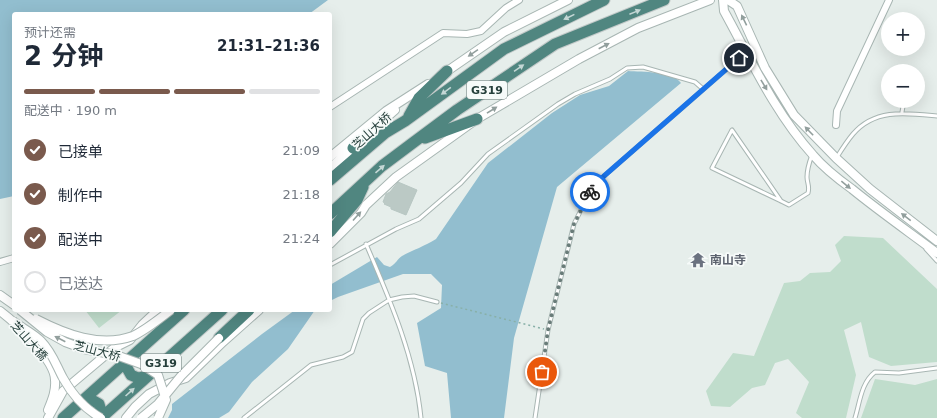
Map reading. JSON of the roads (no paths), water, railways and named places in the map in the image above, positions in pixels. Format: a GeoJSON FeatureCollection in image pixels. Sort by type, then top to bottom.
{"type":"FeatureCollection","features":[{"type":"Feature","properties":{"kind":"highway","name":"G319"},"geometry":{"type":"LineString","coordinates":[[332,178],[385,133],[405,121],[504,49],[604,0]]}},
{"type":"Feature","properties":{"kind":"highway","name":"G319"},"geometry":{"type":"LineString","coordinates":[[332,212],[365,182],[414,142],[457,110],[555,44],[664,0]]}},
{"type":"Feature","properties":{"kind":"highway"},"geometry":{"type":"LineString","coordinates":[[405,121],[419,98],[447,71]]}},
{"type":"Feature","properties":{"kind":"highway"},"geometry":{"type":"LineString","coordinates":[[414,142],[477,120]]}},
{"type":"Feature","properties":{"kind":"highway"},"geometry":{"type":"LineString","coordinates":[[353,148],[385,133]]}},
{"type":"Feature","properties":{"kind":"highway"},"geometry":{"type":"LineString","coordinates":[[332,230],[357,200],[365,182]]}},
{"type":"Feature","properties":{"kind":"highway","name":"G319"},"geometry":{"type":"LineString","coordinates":[[63,418],[182,312]]}},
{"type":"Feature","properties":{"kind":"highway","name":"G319"},"geometry":{"type":"LineString","coordinates":[[100,418],[220,312]]}},
{"type":"Feature","properties":{"kind":"highway"},"geometry":{"type":"LineString","coordinates":[[220,338],[247,312]]}},
{"type":"Feature","properties":{"kind":"highway"},"geometry":{"type":"LineString","coordinates":[[128,361],[130,375],[138,378],[146,376]]}},
{"type":"Feature","properties":{"kind":"highway"},"geometry":{"type":"LineString","coordinates":[[79,404],[92,400],[99,404],[101,411],[100,418]]}},
{"type":"Feature","properties":{"kind":"street"},"geometry":{"type":"LineString","coordinates":[[332,106],[443,33],[467,34],[481,31],[506,8],[519,0]]}},
{"type":"Feature","properties":{"kind":"street"},"geometry":{"type":"LineString","coordinates":[[332,155],[386,111],[504,32],[568,0]]}},
{"type":"Feature","properties":{"kind":"street"},"geometry":{"type":"LineString","coordinates":[[332,242],[361,213],[366,205],[396,177],[477,120],[578,59],[638,28],[710,0]]}},
{"type":"Feature","properties":{"kind":"street"},"geometry":{"type":"LineString","coordinates":[[723,0],[724,11],[784,118],[812,155],[851,189],[937,253]]}},
{"type":"Feature","properties":{"kind":"street"},"geometry":{"type":"LineString","coordinates":[[728,0],[737,6],[751,34],[765,68],[794,115],[836,158],[870,189],[937,241]]}},
{"type":"Feature","properties":{"kind":"street"},"geometry":{"type":"LineString","coordinates":[[836,125],[837,111],[889,0]]}},
{"type":"Feature","properties":{"kind":"street"},"geometry":{"type":"LineString","coordinates":[[481,31],[492,40]]}},
{"type":"Feature","properties":{"kind":"street","name":"芝山大桥"},"geometry":{"type":"LineString","coordinates":[[332,166],[413,94]]}},
{"type":"Feature","properties":{"kind":"street"},"geometry":{"type":"LineString","coordinates":[[0,262],[12,259]]}},
{"type":"Feature","properties":{"kind":"street"},"geometry":{"type":"LineString","coordinates":[[0,294],[12,303]]}},
{"type":"Feature","properties":{"kind":"street","name":"芝山大橋"},"geometry":{"type":"LineString","coordinates":[[0,311],[13,321],[46,358],[56,378],[54,396],[43,418]]}},
{"type":"Feature","properties":{"kind":"street","name":"芝山大桥"},"geometry":{"type":"LineString","coordinates":[[23,312],[47,332],[64,342],[84,349],[116,355],[128,359],[140,364],[158,375],[166,400],[158,418]]}},
{"type":"Feature","properties":{"kind":"street","name":"芝山大桥"},"geometry":{"type":"LineString","coordinates":[[25,312],[50,326],[87,340],[105,341],[133,336],[168,312]]}},
{"type":"Feature","properties":{"kind":"street"},"geometry":{"type":"LineString","coordinates":[[48,418],[63,392],[114,348],[130,340],[142,325],[156,312]]}},
{"type":"Feature","properties":{"kind":"street"},"geometry":{"type":"LineString","coordinates":[[126,418],[149,394],[170,383],[186,378],[257,312]]}},
{"type":"Feature","properties":{"kind":"street"},"geometry":{"type":"LineString","coordinates":[[13,321],[41,341],[55,360],[63,378],[74,395],[90,412],[100,418]]}},
{"type":"Feature","properties":{"kind":"street"},"geometry":{"type":"LineString","coordinates":[[141,418],[158,404],[181,376],[220,338]]}},
{"type":"Feature","properties":{"kind":"lane"},"geometry":{"type":"LineString","coordinates":[[535,418],[548,330],[574,224],[589,194],[604,176],[747,52]]}},
{"type":"Feature","properties":{"kind":"lane"},"geometry":{"type":"LineString","coordinates":[[332,264],[366,244],[396,229],[419,220],[461,183],[488,154],[558,104],[575,94],[603,82],[627,68],[643,67],[695,82],[703,89]]}},
{"type":"Feature","properties":{"kind":"lane"},"geometry":{"type":"LineString","coordinates":[[902,112],[903,108]]}},
{"type":"Feature","properties":{"kind":"lane"},"geometry":{"type":"LineString","coordinates":[[836,158],[853,134],[865,123],[881,115],[902,112],[937,116]]}},
{"type":"Feature","properties":{"kind":"lane"},"geometry":{"type":"LineString","coordinates":[[781,201],[732,130],[712,168],[789,205],[808,193],[810,187],[807,179],[808,167],[812,155]]}},
{"type":"Feature","properties":{"kind":"lane"},"geometry":{"type":"LineString","coordinates":[[917,238],[937,261]]}},
{"type":"Feature","properties":{"kind":"lane"},"geometry":{"type":"LineString","coordinates":[[366,244],[409,353],[419,396],[421,418]]}},
{"type":"Feature","properties":{"kind":"lane"},"geometry":{"type":"LineString","coordinates":[[244,418],[312,365],[343,357],[352,352],[363,319],[369,313],[389,300],[414,296],[437,302]]}},
{"type":"Feature","properties":{"kind":"lane"},"geometry":{"type":"LineString","coordinates":[[855,418],[864,386],[869,377],[875,372],[899,374],[937,368]]}},
{"type":"Feature","properties":{"kind":"water"},"geometry":{"type":"Polygon","coordinates":[[[0,0],[328,0],[312,12],[12,12],[12,196],[0,199],[0,0]]]}},
{"type":"Feature","properties":{"kind":"water"},"geometry":{"type":"Polygon","coordinates":[[[628,71],[664,74],[677,79],[681,83],[557,187],[514,338],[504,418],[451,418],[447,373],[425,366],[417,323],[441,308],[442,285],[431,274],[403,274],[332,300],[332,284],[377,257],[384,265],[390,267],[402,256],[436,239],[488,163],[552,113],[580,95],[609,86],[628,71]]]}},
{"type":"Feature","properties":{"kind":"water"},"geometry":{"type":"Polygon","coordinates":[[[292,312],[314,312],[288,349],[252,382],[229,412],[219,418],[168,418],[172,410],[172,404],[292,312]]]}},
{"type":"Feature","properties":{"kind":"place","name":"南山寺"},"geometry":{"type":"Point","coordinates":[698,260]}}]}
